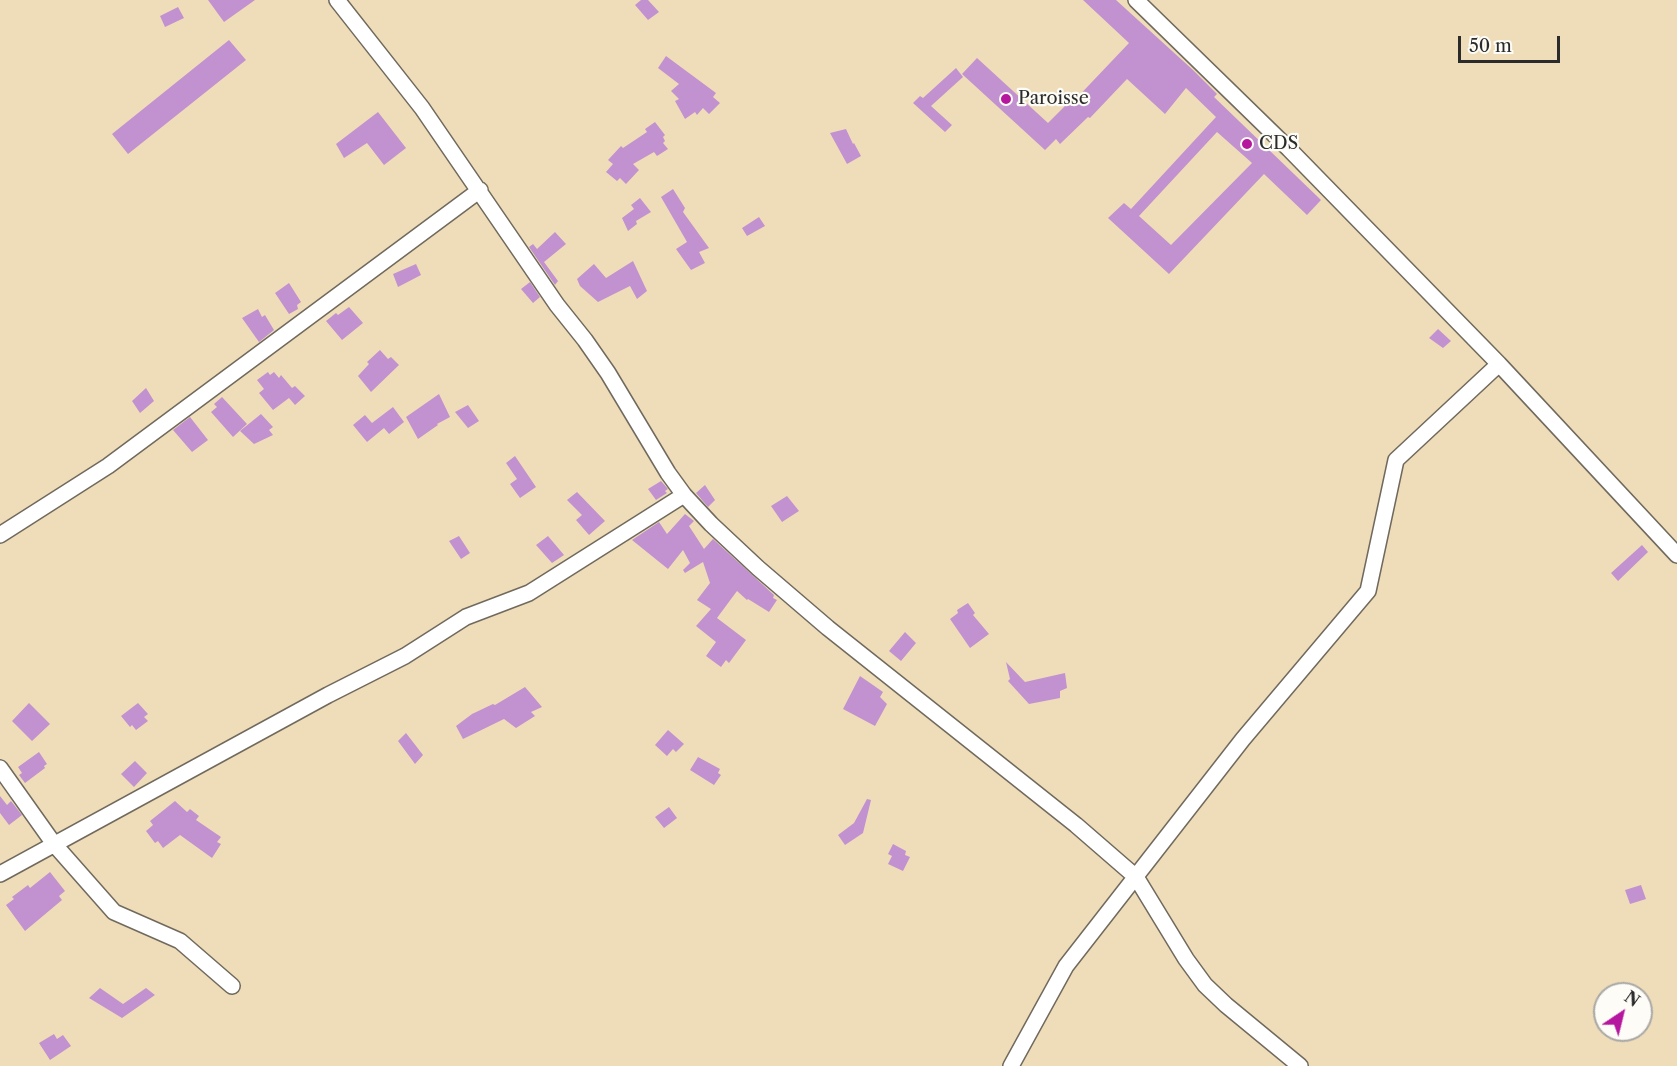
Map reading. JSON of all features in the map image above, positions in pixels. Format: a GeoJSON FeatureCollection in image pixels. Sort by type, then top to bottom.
{"type":"FeatureCollection","features":[{"type":"Feature","properties":{"kind":"street"},"geometry":{"type":"LineString","coordinates":[[338,0],[422,108],[557,305],[585,340],[684,495],[750,561],[828,628],[1076,825],[1136,877],[1186,959],[1205,985],[1299,1066]]}},
{"type":"Feature","properties":{"kind":"street"},"geometry":{"type":"LineString","coordinates":[[1136,0],[1289,149],[1499,364],[1677,555]]}},
{"type":"Feature","properties":{"kind":"street"},"geometry":{"type":"LineString","coordinates":[[0,536],[108,466],[304,318],[480,190]]}},
{"type":"Feature","properties":{"kind":"street"},"geometry":{"type":"LineString","coordinates":[[1011,1066],[1066,966],[1243,739],[1368,591],[1396,460],[1499,364]]}},
{"type":"Feature","properties":{"kind":"street"},"geometry":{"type":"LineString","coordinates":[[0,874],[328,695],[405,656],[466,617],[529,593],[684,495]]}},
{"type":"Feature","properties":{"kind":"street"},"geometry":{"type":"LineString","coordinates":[[0,768],[54,844],[114,912],[180,941],[232,986]]}},
{"type":"Feature","properties":{"kind":"building"},"geometry":{"type":"Polygon","coordinates":[[[208,0],[255,0],[224,22],[208,0]]]}},
{"type":"Feature","properties":{"kind":"building"},"geometry":{"type":"Polygon","coordinates":[[[641,0],[648,0],[659,12],[648,20],[635,5],[641,0]]]}},
{"type":"Feature","properties":{"kind":"building"},"geometry":{"type":"Polygon","coordinates":[[[1083,0],[1116,0],[1193,70],[1217,94],[1214,97],[1321,200],[1307,215],[1264,174],[1169,274],[1108,218],[1124,203],[1131,209],[1216,117],[1186,88],[1165,114],[1127,79],[1090,118],[1088,117],[1060,144],[1056,139],[1045,150],[962,74],[977,58],[1048,123],[1069,102],[1071,104],[1129,43],[1083,0]],[[1217,132],[1139,216],[1171,245],[1252,163],[1217,132]]]}},
{"type":"Feature","properties":{"kind":"building"},"geometry":{"type":"Polygon","coordinates":[[[178,7],[184,18],[165,27],[160,16],[178,7]]]}},
{"type":"Feature","properties":{"kind":"building"},"geometry":{"type":"Polygon","coordinates":[[[229,40],[246,60],[128,154],[112,134],[229,40]]]}},
{"type":"Feature","properties":{"kind":"building"},"geometry":{"type":"Polygon","coordinates":[[[666,56],[716,93],[713,97],[720,103],[709,114],[703,108],[697,115],[695,112],[685,119],[675,101],[679,99],[671,91],[679,84],[658,68],[666,56]]]}},
{"type":"Feature","properties":{"kind":"building"},"geometry":{"type":"Polygon","coordinates":[[[956,68],[963,77],[931,106],[952,125],[945,132],[913,103],[920,96],[923,98],[956,68]]]}},
{"type":"Feature","properties":{"kind":"building"},"geometry":{"type":"Polygon","coordinates":[[[378,112],[406,148],[384,165],[367,143],[344,158],[336,144],[378,112]]]}},
{"type":"Feature","properties":{"kind":"building"},"geometry":{"type":"Polygon","coordinates":[[[655,122],[665,135],[663,143],[668,149],[657,156],[654,152],[633,164],[639,170],[626,184],[620,178],[617,181],[606,172],[613,164],[608,160],[621,146],[623,148],[647,132],[645,129],[655,122]]]}},
{"type":"Feature","properties":{"kind":"building"},"geometry":{"type":"Polygon","coordinates":[[[846,129],[861,156],[847,164],[830,133],[846,129]]]}},
{"type":"Feature","properties":{"kind":"building"},"geometry":{"type":"Polygon","coordinates":[[[673,189],[685,208],[683,212],[709,248],[699,252],[705,263],[691,270],[676,249],[687,242],[661,197],[673,189]]]}},
{"type":"Feature","properties":{"kind":"building"},"geometry":{"type":"Polygon","coordinates":[[[640,198],[651,212],[636,221],[637,224],[628,231],[622,218],[634,209],[631,205],[640,198]]]}},
{"type":"Feature","properties":{"kind":"building"},"geometry":{"type":"Polygon","coordinates":[[[759,217],[765,226],[747,236],[742,228],[759,217]]]}},
{"type":"Feature","properties":{"kind":"building"},"geometry":{"type":"Polygon","coordinates":[[[555,232],[566,244],[544,262],[558,281],[555,285],[529,247],[533,244],[537,249],[555,232]]]}},
{"type":"Feature","properties":{"kind":"building"},"geometry":{"type":"Polygon","coordinates":[[[633,261],[647,291],[637,299],[630,286],[598,302],[580,286],[577,279],[594,264],[606,278],[633,261]]]}},
{"type":"Feature","properties":{"kind":"building"},"geometry":{"type":"Polygon","coordinates":[[[416,264],[421,275],[398,287],[393,274],[416,264]]]}},
{"type":"Feature","properties":{"kind":"building"},"geometry":{"type":"Polygon","coordinates":[[[530,282],[540,297],[533,303],[521,289],[530,282]]]}},
{"type":"Feature","properties":{"kind":"building"},"geometry":{"type":"Polygon","coordinates":[[[289,283],[301,302],[297,305],[298,309],[289,314],[275,293],[289,283]]]}},
{"type":"Feature","properties":{"kind":"building"},"geometry":{"type":"Polygon","coordinates":[[[349,307],[363,323],[342,340],[326,321],[349,307]]]}},
{"type":"Feature","properties":{"kind":"building"},"geometry":{"type":"Polygon","coordinates":[[[258,309],[262,317],[265,315],[274,330],[259,342],[242,318],[258,309]]]}},
{"type":"Feature","properties":{"kind":"building"},"geometry":{"type":"Polygon","coordinates":[[[1438,329],[1451,341],[1443,348],[1429,338],[1438,329]]]}},
{"type":"Feature","properties":{"kind":"building"},"geometry":{"type":"Polygon","coordinates":[[[380,350],[388,359],[391,357],[399,365],[371,392],[358,376],[369,364],[367,362],[380,350]]]}},
{"type":"Feature","properties":{"kind":"building"},"geometry":{"type":"Polygon","coordinates":[[[268,372],[270,375],[274,372],[279,378],[281,375],[292,388],[295,386],[305,396],[295,405],[289,398],[273,410],[259,393],[264,389],[257,380],[268,372]]]}},
{"type":"Feature","properties":{"kind":"building"},"geometry":{"type":"Polygon","coordinates":[[[146,388],[154,401],[140,413],[132,401],[146,388]]]}},
{"type":"Feature","properties":{"kind":"building"},"geometry":{"type":"Polygon","coordinates":[[[439,394],[450,417],[418,439],[406,417],[439,394]]]}},
{"type":"Feature","properties":{"kind":"building"},"geometry":{"type":"Polygon","coordinates":[[[222,397],[247,424],[233,437],[211,412],[217,407],[214,404],[222,397]]]}},
{"type":"Feature","properties":{"kind":"building"},"geometry":{"type":"Polygon","coordinates":[[[468,405],[479,421],[468,428],[455,412],[468,405]]]}},
{"type":"Feature","properties":{"kind":"building"},"geometry":{"type":"Polygon","coordinates":[[[393,407],[404,422],[389,434],[384,428],[367,442],[353,425],[365,415],[372,423],[393,407]]]}},
{"type":"Feature","properties":{"kind":"building"},"geometry":{"type":"Polygon","coordinates":[[[261,414],[273,427],[269,430],[273,435],[254,444],[240,431],[261,414]]]}},
{"type":"Feature","properties":{"kind":"building"},"geometry":{"type":"Polygon","coordinates":[[[190,417],[208,440],[192,452],[173,430],[190,417]]]}},
{"type":"Feature","properties":{"kind":"building"},"geometry":{"type":"Polygon","coordinates":[[[515,456],[536,487],[520,498],[510,484],[517,479],[506,463],[515,456]]]}},
{"type":"Feature","properties":{"kind":"building"},"geometry":{"type":"Polygon","coordinates":[[[661,481],[668,489],[665,491],[667,493],[656,500],[648,489],[661,481]]]}},
{"type":"Feature","properties":{"kind":"building"},"geometry":{"type":"Polygon","coordinates":[[[705,485],[715,500],[708,507],[696,493],[705,485]]]}},
{"type":"Feature","properties":{"kind":"building"},"geometry":{"type":"Polygon","coordinates":[[[577,492],[605,521],[589,535],[576,520],[582,515],[567,500],[577,492]]]}},
{"type":"Feature","properties":{"kind":"building"},"geometry":{"type":"Polygon","coordinates":[[[787,496],[799,511],[782,522],[771,506],[787,496]]]}},
{"type":"Feature","properties":{"kind":"building"},"geometry":{"type":"Polygon","coordinates":[[[685,514],[694,521],[689,526],[704,549],[713,539],[777,600],[769,612],[747,600],[737,591],[717,618],[746,640],[729,663],[726,660],[721,667],[706,656],[716,642],[696,626],[711,609],[697,600],[710,583],[703,562],[685,573],[683,570],[690,563],[683,550],[668,569],[632,540],[659,522],[667,534],[685,514]]]}},
{"type":"Feature","properties":{"kind":"building"},"geometry":{"type":"Polygon","coordinates":[[[459,536],[470,553],[461,559],[449,541],[459,536]]]}},
{"type":"Feature","properties":{"kind":"building"},"geometry":{"type":"Polygon","coordinates":[[[548,536],[564,555],[552,563],[536,545],[548,536]]]}},
{"type":"Feature","properties":{"kind":"building"},"geometry":{"type":"Polygon","coordinates":[[[1642,545],[1648,552],[1618,581],[1611,573],[1642,545]]]}},
{"type":"Feature","properties":{"kind":"building"},"geometry":{"type":"Polygon","coordinates":[[[968,603],[975,613],[973,615],[989,634],[970,648],[950,619],[958,613],[957,610],[968,603]]]}},
{"type":"Feature","properties":{"kind":"building"},"geometry":{"type":"Polygon","coordinates":[[[905,632],[916,643],[901,661],[889,651],[905,632]]]}},
{"type":"Feature","properties":{"kind":"building"},"geometry":{"type":"Polygon","coordinates":[[[1006,662],[1025,682],[1065,673],[1067,688],[1060,691],[1060,698],[1029,704],[1008,681],[1010,679],[1006,662]]]}},
{"type":"Feature","properties":{"kind":"building"},"geometry":{"type":"Polygon","coordinates":[[[860,676],[883,692],[880,697],[887,704],[875,726],[843,709],[860,676]]]}},
{"type":"Feature","properties":{"kind":"building"},"geometry":{"type":"Polygon","coordinates":[[[525,687],[542,707],[531,712],[535,716],[516,728],[504,719],[463,739],[456,726],[472,714],[495,705],[525,687]]]}},
{"type":"Feature","properties":{"kind":"building"},"geometry":{"type":"Polygon","coordinates":[[[29,703],[50,724],[32,741],[12,721],[29,703]]]}},
{"type":"Feature","properties":{"kind":"building"},"geometry":{"type":"Polygon","coordinates":[[[138,703],[148,714],[144,717],[148,721],[136,730],[132,725],[130,727],[121,716],[138,703]]]}},
{"type":"Feature","properties":{"kind":"building"},"geometry":{"type":"Polygon","coordinates":[[[668,730],[684,744],[676,752],[673,749],[667,756],[655,745],[668,730]]]}},
{"type":"Feature","properties":{"kind":"building"},"geometry":{"type":"Polygon","coordinates":[[[406,733],[423,755],[415,764],[398,741],[406,733]]]}},
{"type":"Feature","properties":{"kind":"building"},"geometry":{"type":"Polygon","coordinates":[[[39,752],[47,764],[25,783],[19,775],[22,773],[18,767],[39,752]]]}},
{"type":"Feature","properties":{"kind":"building"},"geometry":{"type":"Polygon","coordinates":[[[698,757],[720,769],[718,773],[721,775],[714,785],[690,770],[698,757]]]}},
{"type":"Feature","properties":{"kind":"building"},"geometry":{"type":"Polygon","coordinates":[[[135,761],[147,773],[134,787],[121,774],[135,761]]]}},
{"type":"Feature","properties":{"kind":"building"},"geometry":{"type":"Polygon","coordinates":[[[0,796],[7,805],[11,801],[22,815],[9,825],[0,813],[0,796]]]}},
{"type":"Feature","properties":{"kind":"building"},"geometry":{"type":"Polygon","coordinates":[[[867,799],[871,800],[863,833],[845,845],[838,835],[854,823],[867,799]]]}},
{"type":"Feature","properties":{"kind":"building"},"geometry":{"type":"Polygon","coordinates":[[[175,801],[187,812],[190,809],[199,816],[196,820],[221,837],[217,842],[221,844],[212,858],[180,835],[163,848],[158,841],[155,843],[146,831],[153,825],[150,821],[175,801]]]}},
{"type":"Feature","properties":{"kind":"building"},"geometry":{"type":"Polygon","coordinates":[[[669,807],[677,818],[664,828],[655,817],[669,807]]]}},
{"type":"Feature","properties":{"kind":"building"},"geometry":{"type":"Polygon","coordinates":[[[893,844],[906,851],[905,855],[910,857],[903,871],[888,864],[892,856],[888,854],[893,844]]]}},
{"type":"Feature","properties":{"kind":"building"},"geometry":{"type":"Polygon","coordinates":[[[50,872],[65,891],[59,896],[62,900],[25,931],[6,905],[14,899],[12,897],[28,885],[30,888],[50,872]]]}},
{"type":"Feature","properties":{"kind":"building"},"geometry":{"type":"Polygon","coordinates":[[[1641,885],[1646,899],[1630,904],[1625,890],[1641,885]]]}},
{"type":"Feature","properties":{"kind":"building"},"geometry":{"type":"Polygon","coordinates":[[[100,988],[123,1004],[146,988],[155,995],[122,1018],[89,998],[100,988]]]}},
{"type":"Feature","properties":{"kind":"building"},"geometry":{"type":"Polygon","coordinates":[[[54,1034],[57,1039],[63,1035],[71,1046],[50,1060],[39,1043],[54,1034]]]}},
{"type":"Feature","properties":{"kind":"place","name":"Paroisse"},"geometry":{"type":"Point","coordinates":[1006,99]}},
{"type":"Feature","properties":{"kind":"place","name":"CDS"},"geometry":{"type":"Point","coordinates":[1247,144]}}]}
